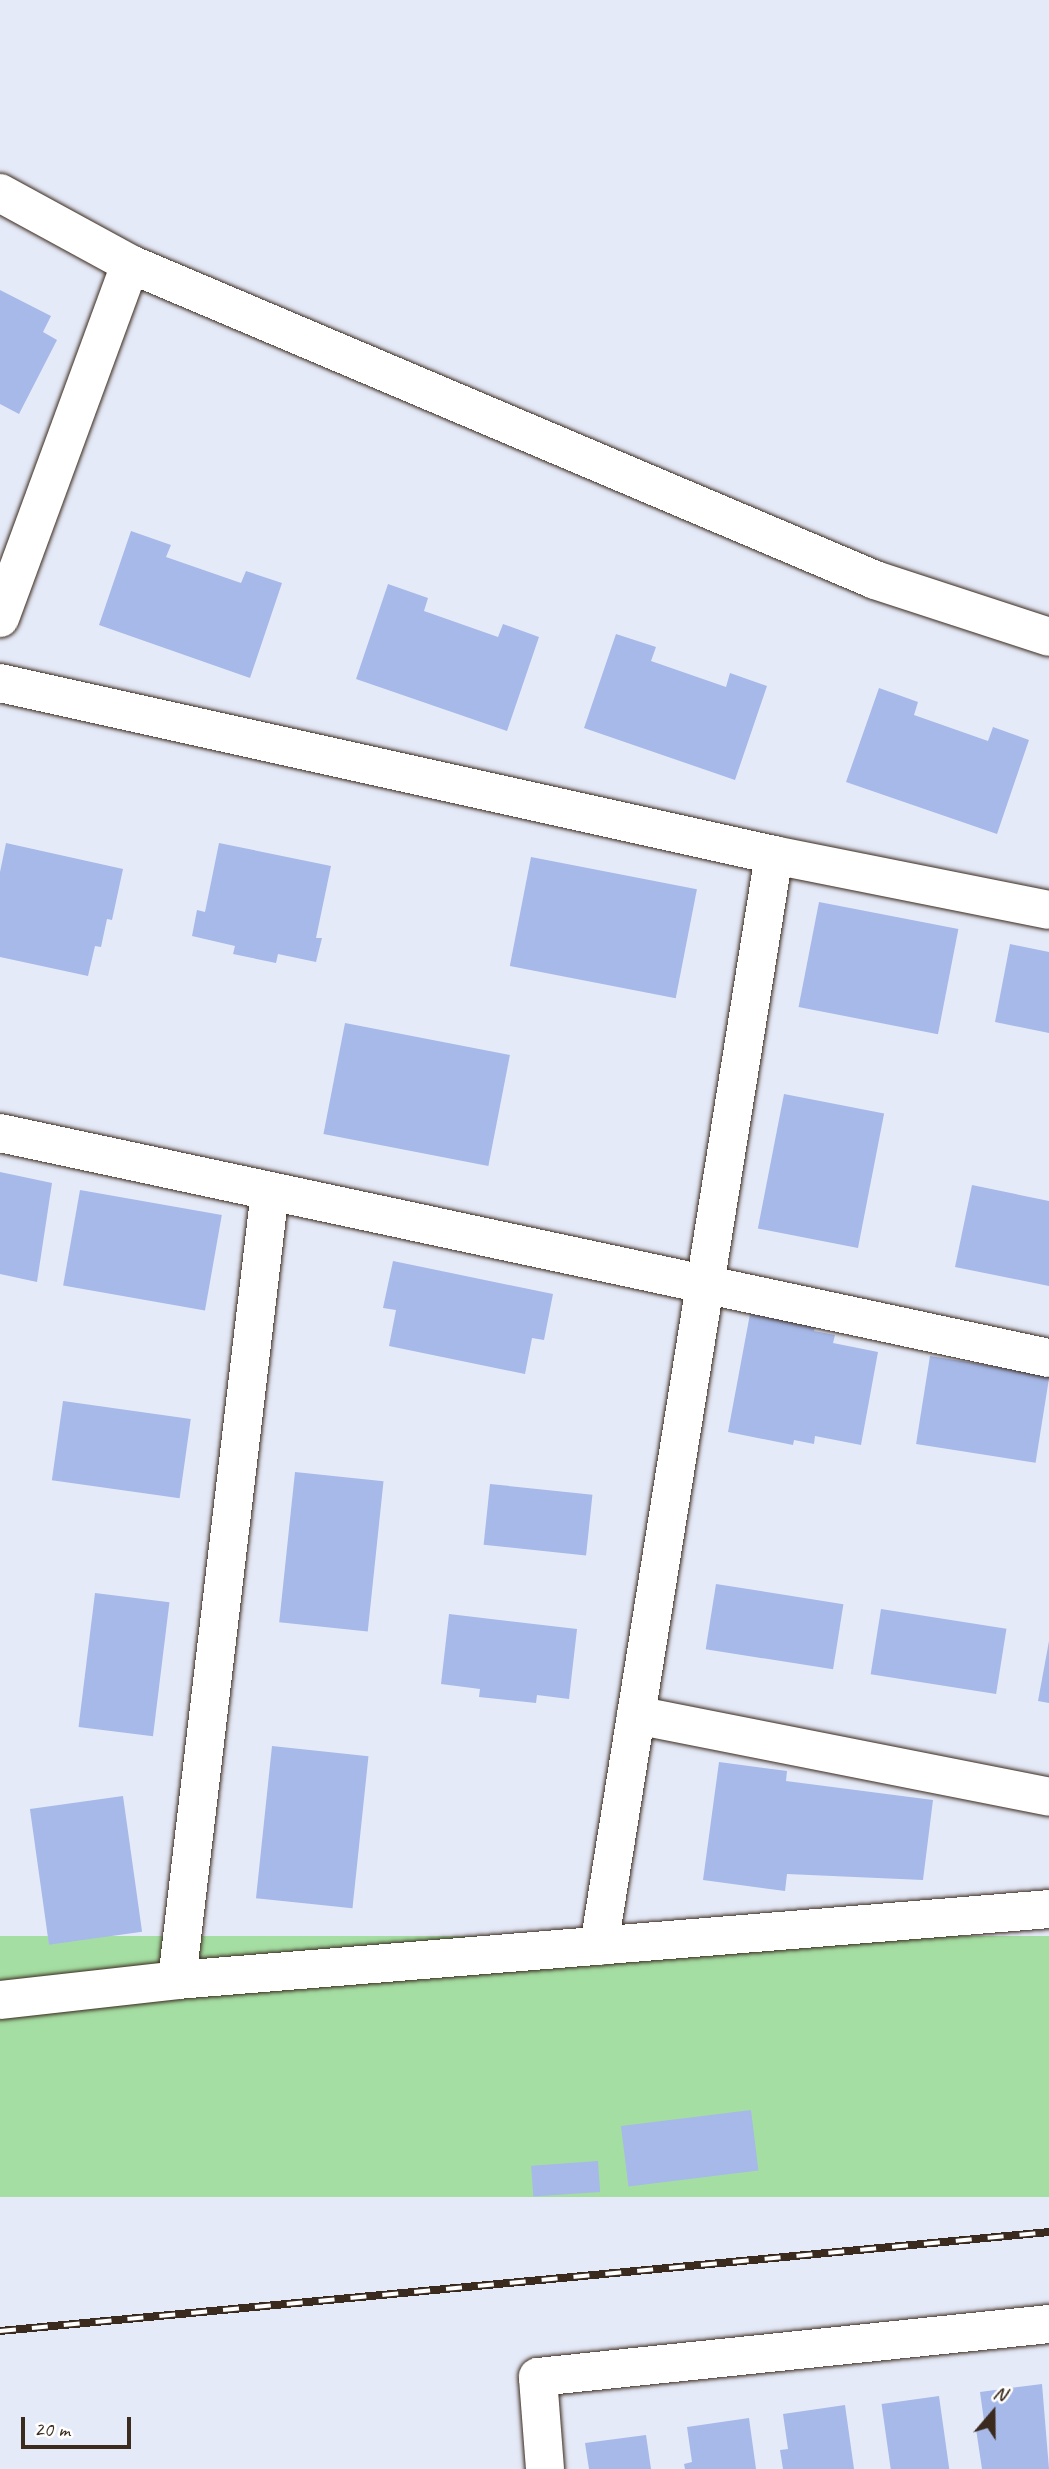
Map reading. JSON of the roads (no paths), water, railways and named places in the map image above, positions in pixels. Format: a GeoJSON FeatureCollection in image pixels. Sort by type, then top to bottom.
{"type":"FeatureCollection","features":[{"type":"Feature","properties":{"kind":"street"},"geometry":{"type":"LineString","coordinates":[[0,193],[131,264],[875,580],[1049,637]]}},
{"type":"Feature","properties":{"kind":"street"},"geometry":{"type":"LineString","coordinates":[[0,618],[131,264]]}},
{"type":"Feature","properties":{"kind":"street"},"geometry":{"type":"LineString","coordinates":[[0,682],[774,855],[1049,910]]}},
{"type":"Feature","properties":{"kind":"street"},"geometry":{"type":"LineString","coordinates":[[599,1946],[774,855]]}},
{"type":"Feature","properties":{"kind":"street"},"geometry":{"type":"LineString","coordinates":[[0,1133],[1049,1358]]}},
{"type":"Feature","properties":{"kind":"street"},"geometry":{"type":"LineString","coordinates":[[177,1980],[270,1191]]}},
{"type":"Feature","properties":{"kind":"street"},"geometry":{"type":"LineString","coordinates":[[636,1716],[1049,1797]]}},
{"type":"Feature","properties":{"kind":"street"},"geometry":{"type":"LineString","coordinates":[[0,2000],[177,1980],[1049,1909]]}},
{"type":"Feature","properties":{"kind":"street"},"geometry":{"type":"LineString","coordinates":[[545,2469],[538,2378],[1049,2324]]}},
{"type":"Feature","properties":{"kind":"railway"},"geometry":{"type":"LineString","coordinates":[[0,2331],[1049,2232]]}}]}
